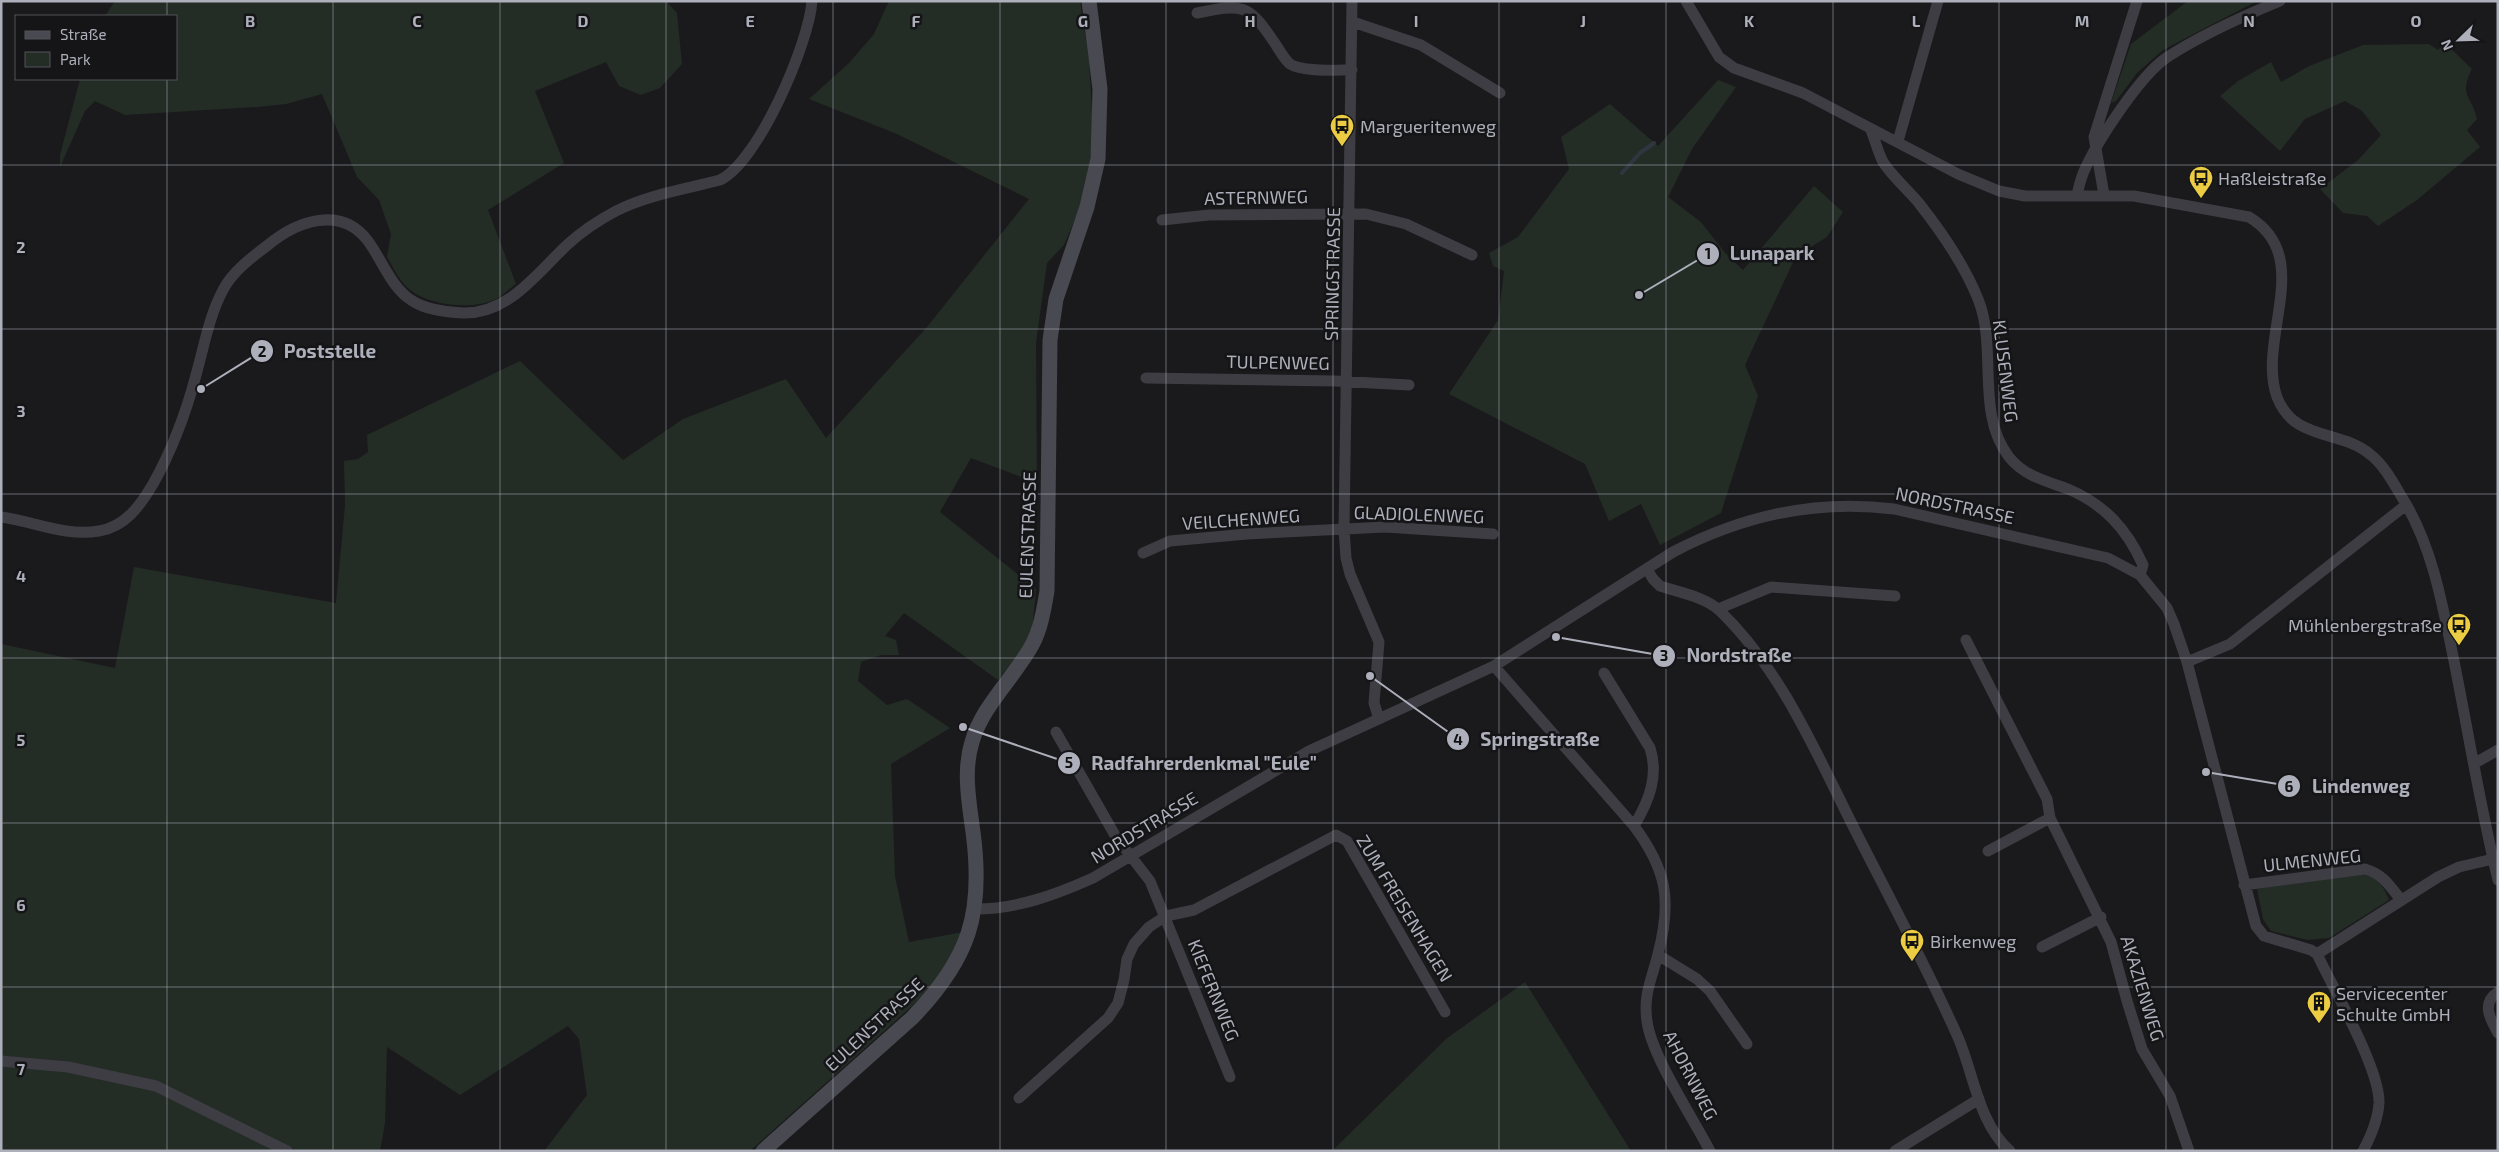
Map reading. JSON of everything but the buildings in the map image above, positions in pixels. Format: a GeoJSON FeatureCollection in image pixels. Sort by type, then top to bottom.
{"type":"FeatureCollection","features":[{"type":"Feature","properties":{"kind":"main road","name":"EULENSTRASSE"},"geometry":{"type":"LineString","coordinates":[[763,1151],[912,1018],[935,994],[960,956],[974,910],[978,878],[968,794],[968,765],[972,741],[983,716],[1034,644],[1042,615],[1046,590],[1050,340],[1056,299],[1087,207],[1098,159],[1100,89],[1089,1]]}},
{"type":"Feature","properties":{"kind":"street"},"geometry":{"type":"LineString","coordinates":[[1,517],[62,531],[99,531],[128,518],[141,505],[165,463],[182,422],[212,315],[223,289],[241,267],[288,231],[326,218],[339,221],[353,227],[367,239],[401,293],[412,302],[426,308],[444,311],[465,313],[481,311],[499,305],[525,287],[569,243],[617,210],[720,180],[731,175],[742,164],[784,92],[800,53],[811,15],[812,1]]}},
{"type":"Feature","properties":{"kind":"street","name":"SPRINGSTRASSE"},"geometry":{"type":"LineString","coordinates":[[1352,1],[1344,529],[1346,558],[1350,574],[1379,642],[1374,703],[1379,720]]}},
{"type":"Feature","properties":{"kind":"street"},"geometry":{"type":"LineString","coordinates":[[1686,1],[1719,57],[1734,68],[1803,93],[1958,174],[1999,191],[2025,196],[2104,194],[2134,196],[2249,218],[2261,224],[2273,239],[2282,269],[2272,363],[2277,398],[2284,411],[2298,424],[2371,454],[2382,466],[2420,531],[2438,582],[2498,880]]}},
{"type":"Feature","properties":{"kind":"street"},"geometry":{"type":"LineString","coordinates":[[1898,141],[1938,1]]}},
{"type":"Feature","properties":{"kind":"street"},"geometry":{"type":"LineString","coordinates":[[2104,194],[2101,172],[2095,152],[2094,137],[2137,1]]}},
{"type":"Feature","properties":{"kind":"street"},"geometry":{"type":"LineString","coordinates":[[2077,195],[2084,169],[2122,108],[2140,84],[2165,59],[2246,15],[2280,1]]}},
{"type":"Feature","properties":{"kind":"street"},"geometry":{"type":"LineString","coordinates":[[1197,13],[1230,6],[1242,8],[1261,22],[1290,64],[1299,68],[1352,70]]}},
{"type":"Feature","properties":{"kind":"street"},"geometry":{"type":"LineString","coordinates":[[1353,22],[1421,45],[1500,93]]}},
{"type":"Feature","properties":{"kind":"street","name":"KLUSENWEG"},"geometry":{"type":"LineString","coordinates":[[1871,130],[1883,162],[1941,234],[1961,265],[1979,300],[1986,335],[1994,425],[2007,455],[2017,467],[2029,475],[2069,490],[2103,508],[2121,528],[2138,553],[2143,565],[2140,575]]}},
{"type":"Feature","properties":{"kind":"street","name":"ASTERNWEG"},"geometry":{"type":"LineString","coordinates":[[1162,220],[1209,215],[1366,214],[1406,224],[1472,255]]}},
{"type":"Feature","properties":{"kind":"street","name":"TULPENWEG"},"geometry":{"type":"LineString","coordinates":[[1146,378],[1347,381],[1409,385]]}},
{"type":"Feature","properties":{"kind":"street","name":"NORDSTRASSE"},"geometry":{"type":"LineString","coordinates":[[974,910],[1023,904],[1065,890],[1131,856],[1236,792],[1309,751],[1494,666],[1698,539],[1757,517],[1798,510],[1861,505],[1894,510],[2072,548],[2108,558],[2140,575],[2167,608],[2187,662],[2256,926],[2264,936],[2311,950],[2317,954]]}},
{"type":"Feature","properties":{"kind":"street"},"geometry":{"type":"LineString","coordinates":[[2187,662],[2230,644],[2406,505]]}},
{"type":"Feature","properties":{"kind":"street","name":"GLADIOLENWEG"},"geometry":{"type":"LineString","coordinates":[[1344,529],[1385,527],[1493,534]]}},
{"type":"Feature","properties":{"kind":"street","name":"VEILCHENWEG"},"geometry":{"type":"LineString","coordinates":[[1143,553],[1170,541],[1247,534],[1344,529]]}},
{"type":"Feature","properties":{"kind":"street"},"geometry":{"type":"LineString","coordinates":[[1647,569],[1652,580],[1660,586],[1718,609],[1764,660],[1804,730],[1944,1005],[1966,1056],[1979,1099],[1991,1129],[2000,1142],[2010,1151]]}},
{"type":"Feature","properties":{"kind":"street"},"geometry":{"type":"LineString","coordinates":[[1718,609],[1771,587],[1896,596]]}},
{"type":"Feature","properties":{"kind":"street","name":"AKAZIENWEG"},"geometry":{"type":"LineString","coordinates":[[1966,640],[2047,799],[2050,818],[2101,917],[2111,942],[2126,1001],[2142,1049],[2170,1096],[2189,1151]]}},
{"type":"Feature","properties":{"kind":"street","name":"AHORNWEG"},"geometry":{"type":"LineString","coordinates":[[1494,666],[1634,826],[1645,841],[1661,873],[1666,896],[1666,918],[1658,955],[1647,987],[1645,1007],[1647,1024],[1656,1048],[1710,1151]]}},
{"type":"Feature","properties":{"kind":"street"},"geometry":{"type":"LineString","coordinates":[[1604,673],[1650,748],[1654,761],[1654,773],[1648,804],[1634,826]]}},
{"type":"Feature","properties":{"kind":"street","name":"KIEFERNWEG"},"geometry":{"type":"LineString","coordinates":[[1056,732],[1116,837],[1150,881],[1166,916],[1230,1077]]}},
{"type":"Feature","properties":{"kind":"street"},"geometry":{"type":"LineString","coordinates":[[2475,763],[2498,750]]}},
{"type":"Feature","properties":{"kind":"street"},"geometry":{"type":"LineString","coordinates":[[1988,850],[2050,818]]}},
{"type":"Feature","properties":{"kind":"street","name":"ZUM FREISENHAGEN"},"geometry":{"type":"LineString","coordinates":[[1166,916],[1194,910],[1331,836],[1342,836],[1445,1012]]}},
{"type":"Feature","properties":{"kind":"street"},"geometry":{"type":"LineString","coordinates":[[2363,1151],[2376,1122],[2379,1102],[2376,1085],[2372,1070],[2317,954],[2401,900],[2459,866],[2493,859]]}},
{"type":"Feature","properties":{"kind":"street","name":"ULMENWEG"},"geometry":{"type":"LineString","coordinates":[[2244,885],[2365,869],[2376,872],[2384,878],[2401,900]]}},
{"type":"Feature","properties":{"kind":"street"},"geometry":{"type":"LineString","coordinates":[[1019,1098],[1108,1018],[1118,1003],[1127,959],[1134,944],[1149,927],[1166,916]]}},
{"type":"Feature","properties":{"kind":"street"},"geometry":{"type":"LineString","coordinates":[[2042,947],[2101,917]]}},
{"type":"Feature","properties":{"kind":"street"},"geometry":{"type":"LineString","coordinates":[[1658,955],[1697,979],[1710,991],[1747,1044]]}},
{"type":"Feature","properties":{"kind":"street"},"geometry":{"type":"LineString","coordinates":[[2498,992],[2492,997],[2488,1006],[2489,1017],[2498,1033]]}},
{"type":"Feature","properties":{"kind":"street"},"geometry":{"type":"LineString","coordinates":[[1,1061],[68,1067],[156,1086],[288,1151]]}},
{"type":"Feature","properties":{"kind":"street"},"geometry":{"type":"LineString","coordinates":[[1895,1151],[1979,1099]]}},
{"type":"Feature","properties":{"kind":"green space"},"geometry":{"type":"Polygon","coordinates":[[[115,1],[666,1],[677,13],[682,64],[660,88],[641,95],[619,86],[606,62],[535,91],[564,163],[488,210],[516,284],[498,298],[488,302],[452,305],[418,295],[406,286],[397,274],[387,257],[391,234],[379,200],[357,177],[322,94],[286,104],[258,107],[125,115],[95,101],[85,111],[60,167],[60,155],[80,80],[178,80],[178,15],[106,15],[115,1]]]}},
{"type":"Feature","properties":{"kind":"green space"},"geometry":{"type":"Polygon","coordinates":[[[889,1],[1080,1],[1089,60],[1093,130],[1089,173],[1080,208],[1064,245],[1047,263],[1036,343],[1037,483],[971,458],[940,512],[1036,589],[1032,632],[1020,653],[998,680],[904,613],[885,636],[896,640],[899,655],[881,655],[861,662],[858,681],[887,705],[907,699],[950,728],[891,764],[895,876],[909,942],[963,932],[955,955],[931,989],[750,1151],[544,1151],[587,1095],[579,1039],[568,1026],[460,1095],[387,1047],[385,1123],[380,1151],[1,1151],[1,644],[115,668],[134,567],[336,603],[345,505],[344,461],[358,459],[368,452],[367,435],[520,361],[623,460],[683,419],[786,379],[826,438],[927,327],[1029,199],[897,134],[809,99],[849,63],[874,34],[889,1]]]}},
{"type":"Feature","properties":{"kind":"green space"},"geometry":{"type":"Polygon","coordinates":[[[2188,1],[2257,1],[2163,50],[2137,73],[2116,101],[2111,103],[2131,44],[2188,1]]]}},
{"type":"Feature","properties":{"kind":"green space"},"geometry":{"type":"Polygon","coordinates":[[[2445,43],[2472,69],[2466,90],[2477,119],[2467,130],[2480,147],[2417,200],[2378,226],[2367,216],[2343,213],[2320,189],[2358,160],[2381,135],[2362,111],[2345,101],[2305,119],[2280,151],[2220,96],[2238,81],[2271,62],[2281,82],[2309,66],[2363,45],[2429,44],[2438,50],[2445,43]]]}},
{"type":"Feature","properties":{"kind":"green space"},"geometry":{"type":"Polygon","coordinates":[[[1718,80],[1736,87],[1692,149],[1668,197],[1701,222],[1726,254],[1743,270],[1814,186],[1843,212],[1827,237],[1796,256],[1745,365],[1758,396],[1721,513],[1660,545],[1641,504],[1609,521],[1585,464],[1449,394],[1498,320],[1504,271],[1493,266],[1489,253],[1518,237],[1569,169],[1561,137],[1610,104],[1658,146],[1718,80]]]}},
{"type":"Feature","properties":{"kind":"green space"},"geometry":{"type":"Polygon","coordinates":[[[2361,873],[2379,882],[2389,900],[2329,938],[2308,940],[2271,931],[2263,919],[2257,889],[2361,873]]]}},
{"type":"Feature","properties":{"kind":"green space"},"geometry":{"type":"Polygon","coordinates":[[[1525,982],[1631,1151],[1332,1151],[1446,1039],[1525,982]]]}},
{"type":"Feature","properties":{"kind":"waterway"},"geometry":{"type":"LineString","coordinates":[[1622,173],[1640,153],[1654,143]]}},
{"type":"Feature","properties":{"kind":"place","name":"Margueritenweg"},"geometry":{"type":"Point","coordinates":[1342,147]}},
{"type":"Feature","properties":{"kind":"place","name":"Haßleistraße"},"geometry":{"type":"Point","coordinates":[2201,199]}},
{"type":"Feature","properties":{"kind":"place","name":"Lunapark"},"geometry":{"type":"Point","coordinates":[1639,295]}},
{"type":"Feature","properties":{"kind":"place","name":"Poststelle"},"geometry":{"type":"Point","coordinates":[201,389]}},
{"type":"Feature","properties":{"kind":"place","name":"Nordstraße"},"geometry":{"type":"Point","coordinates":[1556,637]}},
{"type":"Feature","properties":{"kind":"place","name":"Mühlenbergstraße"},"geometry":{"type":"Point","coordinates":[2459,646]}},
{"type":"Feature","properties":{"kind":"place","name":"Springstraße"},"geometry":{"type":"Point","coordinates":[1370,676]}},
{"type":"Feature","properties":{"kind":"place","name":"Radfahrerdenkmal \"Eule\""},"geometry":{"type":"Point","coordinates":[963,727]}},
{"type":"Feature","properties":{"kind":"place","name":"Lindenweg"},"geometry":{"type":"Point","coordinates":[2206,772]}},
{"type":"Feature","properties":{"kind":"place","name":"Birkenweg"},"geometry":{"type":"Point","coordinates":[1912,962]}},
{"type":"Feature","properties":{"kind":"place","name":"Servicecenter Schulte GmbH"},"geometry":{"type":"Point","coordinates":[2319,1024]}}]}
